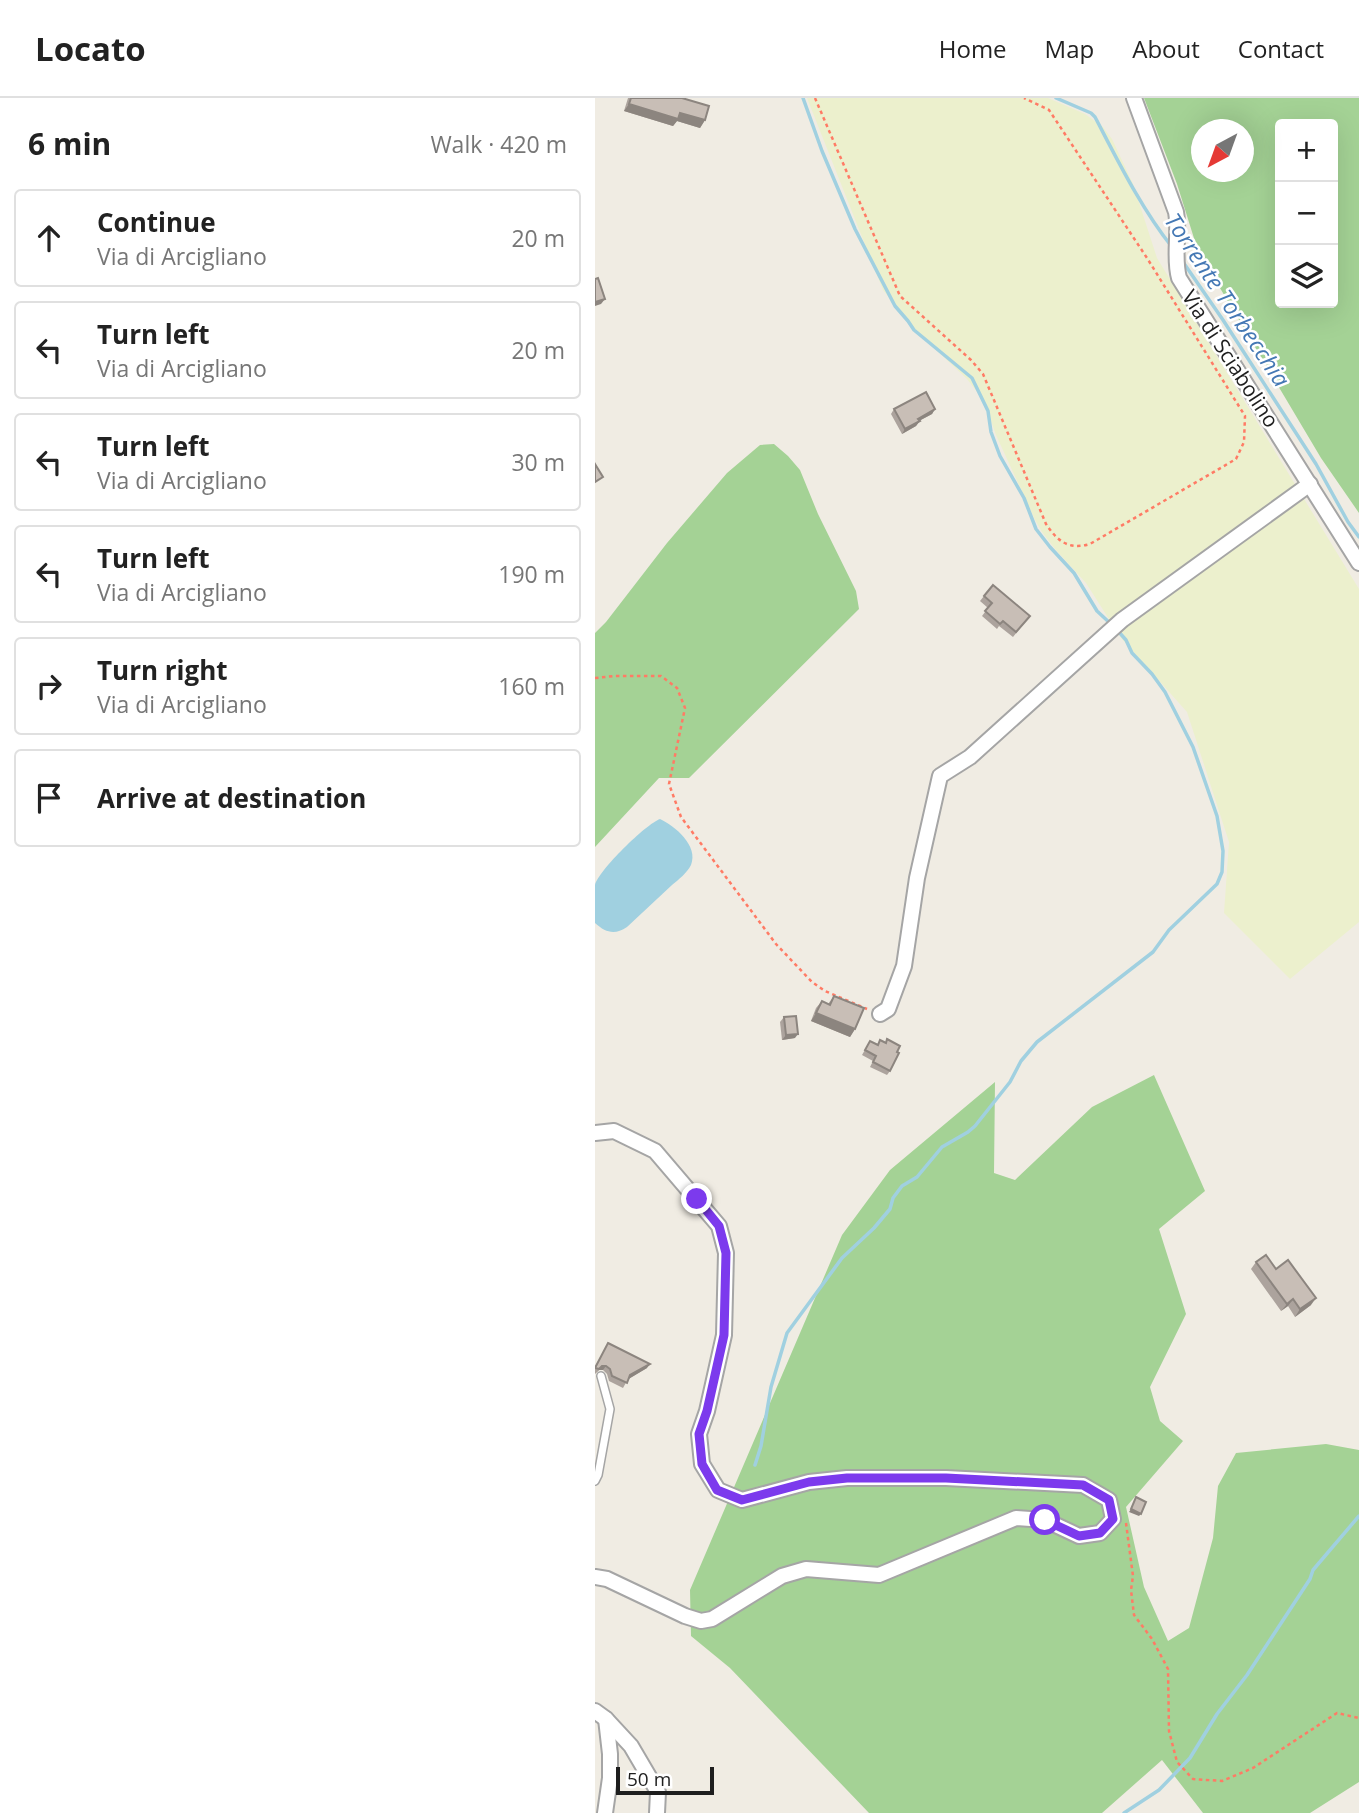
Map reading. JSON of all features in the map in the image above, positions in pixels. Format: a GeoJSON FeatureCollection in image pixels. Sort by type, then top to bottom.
{"type":"FeatureCollection","features":[{"type":"Feature","properties":{"kind":"street","name":"Via di Sciabolino"},"geometry":{"type":"LineString","coordinates":[[1134,98],[1174,202],[1178,223],[1176,261],[1179,278],[1359,563]]}},
{"type":"Feature","properties":{"kind":"street"},"geometry":{"type":"LineString","coordinates":[[880,1014],[888,1009],[904,966],[917,878],[940,776],[970,757],[1122,620],[1310,484]]}},
{"type":"Feature","properties":{"kind":"street"},"geometry":{"type":"LineString","coordinates":[[595,1133],[614,1132],[655,1150],[719,1226],[726,1253],[724,1335],[707,1411],[699,1434],[702,1464],[717,1490],[742,1500],[809,1482],[847,1478],[946,1478],[1083,1485],[1109,1500],[1113,1519],[1100,1533],[1079,1536],[1045,1520],[1016,1518],[879,1575],[806,1569],[782,1576],[712,1619],[701,1621],[607,1579],[595,1577]]}},
{"type":"Feature","properties":{"kind":"street"},"geometry":{"type":"LineString","coordinates":[[601,1715],[610,1754],[605,1813]]}},
{"type":"Feature","properties":{"kind":"street"},"geometry":{"type":"LineString","coordinates":[[601,1715],[631,1746],[658,1792],[657,1813]]}},
{"type":"Feature","properties":{"kind":"lane"},"geometry":{"type":"LineString","coordinates":[[595,1481],[599,1475],[610,1409],[601,1376]]}},
{"type":"Feature","properties":{"kind":"path"},"geometry":{"type":"LineString","coordinates":[[815,98],[900,296],[983,374],[1045,524],[1060,541],[1077,547],[1090,544],[1236,459],[1244,442],[1245,416],[1147,258],[1049,110],[1024,98]]}},
{"type":"Feature","properties":{"kind":"path"},"geometry":{"type":"LineString","coordinates":[[595,678],[661,676],[677,688],[685,708],[669,784],[681,817],[776,944],[812,982],[825,992],[880,1014]]}},
{"type":"Feature","properties":{"kind":"path"},"geometry":{"type":"LineString","coordinates":[[1111,1512],[1126,1523],[1133,1576],[1131,1590],[1134,1615],[1152,1639],[1168,1669],[1169,1731],[1177,1762],[1193,1779],[1222,1781],[1253,1768],[1336,1713],[1359,1718]]}},
{"type":"Feature","properties":{"kind":"green space"},"geometry":{"type":"Polygon","coordinates":[[[807,98],[1048,98],[1085,114],[1103,127],[1112,139],[1133,184],[1157,258],[1359,589],[1359,922],[1290,979],[1224,913],[1229,842],[1187,712],[1121,638],[1086,583],[1042,532],[978,393],[967,379],[915,330],[883,290],[807,98]]]}},
{"type":"Feature","properties":{"kind":"green space"},"geometry":{"type":"Polygon","coordinates":[[[1144,98],[1359,98],[1359,513],[1321,458],[1198,251],[1177,184],[1144,98]]]}},
{"type":"Feature","properties":{"kind":"green space"},"geometry":{"type":"Polygon","coordinates":[[[774,444],[800,470],[818,514],[856,591],[859,609],[689,778],[659,778],[595,847],[595,633],[727,473],[760,445],[774,444]]]}},
{"type":"Feature","properties":{"kind":"green space"},"geometry":{"type":"Polygon","coordinates":[[[1154,1075],[1205,1191],[1159,1229],[1186,1314],[1150,1387],[1160,1421],[1183,1441],[1126,1507],[1144,1587],[1168,1641],[1189,1628],[1213,1538],[1218,1486],[1236,1453],[1326,1444],[1359,1450],[1359,1782],[1310,1813],[1203,1813],[1162,1760],[1102,1813],[869,1813],[730,1668],[691,1636],[690,1590],[842,1235],[890,1170],[995,1082],[994,1173],[1015,1180],[1092,1107],[1154,1075]]]}},
{"type":"Feature","properties":{"kind":"water"},"geometry":{"type":"Polygon","coordinates":[[[660,819],[679,832],[689,844],[693,858],[691,865],[623,930],[611,932],[603,929],[595,923],[595,885],[598,878],[624,848],[660,819]]]}},
{"type":"Feature","properties":{"kind":"building"},"geometry":{"type":"Polygon","coordinates":[[[631,98],[682,98],[709,106],[705,120],[680,113],[678,119],[629,104],[631,98]]]}},
{"type":"Feature","properties":{"kind":"building"},"geometry":{"type":"Polygon","coordinates":[[[598,278],[605,299],[595,302],[595,279],[598,278]]]}},
{"type":"Feature","properties":{"kind":"building"},"geometry":{"type":"Polygon","coordinates":[[[926,392],[935,409],[905,429],[894,409],[926,392]]]}},
{"type":"Feature","properties":{"kind":"building"},"geometry":{"type":"Polygon","coordinates":[[[595,464],[603,477],[595,482],[595,464]]]}},
{"type":"Feature","properties":{"kind":"building"},"geometry":{"type":"Polygon","coordinates":[[[993,585],[1030,616],[1016,632],[1003,621],[1000,624],[985,611],[992,603],[984,596],[993,585]]]}},
{"type":"Feature","properties":{"kind":"building"},"geometry":{"type":"Polygon","coordinates":[[[834,996],[864,1008],[855,1029],[816,1013],[822,1001],[830,1005],[834,996]]]}},
{"type":"Feature","properties":{"kind":"building"},"geometry":{"type":"Polygon","coordinates":[[[796,1016],[798,1034],[786,1035],[784,1017],[796,1016]]]}},
{"type":"Feature","properties":{"kind":"building"},"geometry":{"type":"Polygon","coordinates":[[[887,1039],[900,1046],[890,1071],[873,1062],[876,1056],[865,1050],[870,1041],[878,1045],[880,1040],[886,1043],[887,1039]]]}},
{"type":"Feature","properties":{"kind":"building"},"geometry":{"type":"Polygon","coordinates":[[[1266,1255],[1276,1269],[1288,1260],[1316,1298],[1300,1309],[1293,1299],[1287,1304],[1256,1262],[1266,1255]]]}},
{"type":"Feature","properties":{"kind":"building"},"geometry":{"type":"Polygon","coordinates":[[[608,1343],[650,1364],[630,1375],[627,1383],[612,1376],[606,1366],[595,1368],[608,1343]]]}},
{"type":"Feature","properties":{"kind":"building"},"geometry":{"type":"Polygon","coordinates":[[[1136,1497],[1146,1502],[1141,1514],[1131,1509],[1136,1497]]]}},
{"type":"Feature","properties":{"kind":"waterway"},"geometry":{"type":"LineString","coordinates":[[803,98],[855,229],[895,306],[914,330],[972,378],[988,411],[991,432],[1000,456],[1024,498],[1036,529],[1074,573],[1097,611],[1112,625]]}},
{"type":"Feature","properties":{"kind":"waterway","name":"Torrente Torbecchia"},"geometry":{"type":"LineString","coordinates":[[1056,98],[1095,117],[1140,200],[1172,247]]}},
{"type":"Feature","properties":{"kind":"waterway","name":"Torrente Torbecchia"},"geometry":{"type":"LineString","coordinates":[[1183,262],[1316,464],[1359,537]]}},
{"type":"Feature","properties":{"kind":"waterway"},"geometry":{"type":"LineString","coordinates":[[755,1465],[771,1387],[787,1333],[842,1258],[890,1209],[893,1198],[902,1186],[917,1177],[942,1147],[975,1126],[1037,1042],[1153,952],[1169,930],[1217,884],[1222,872],[1223,851],[1217,816],[1193,747],[1165,692],[1132,653],[1118,631]]}},
{"type":"Feature","properties":{"kind":"waterway"},"geometry":{"type":"LineString","coordinates":[[1124,1813],[1159,1790],[1190,1758],[1310,1579],[1313,1570],[1359,1516]]}},
{"type":"Feature","properties":{"kind":"route"},"geometry":{"type":"LineString","coordinates":[[697,1199],[719,1226],[726,1253],[724,1335],[707,1411],[699,1434],[702,1464],[717,1490],[742,1500],[809,1482],[847,1478],[946,1478],[1083,1485],[1109,1500],[1113,1519],[1100,1533],[1079,1536],[1045,1520]]}}]}
